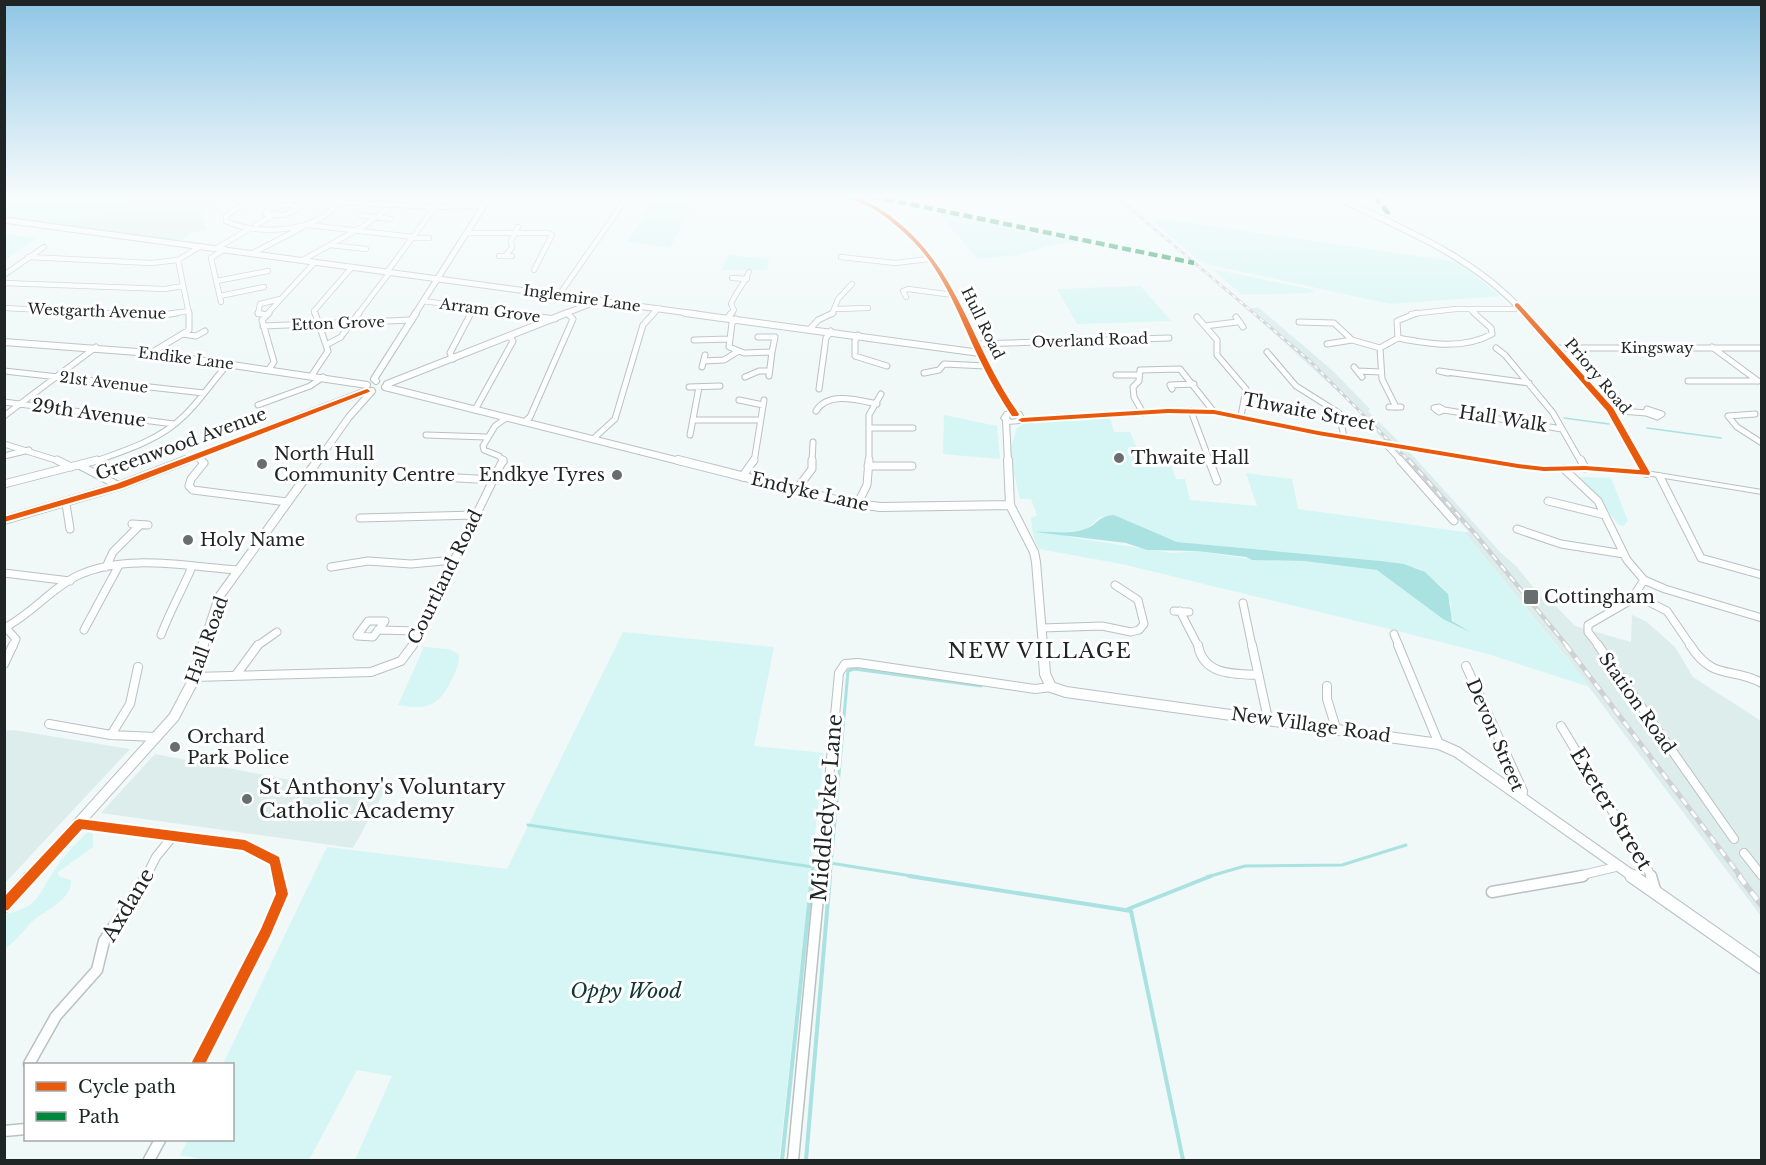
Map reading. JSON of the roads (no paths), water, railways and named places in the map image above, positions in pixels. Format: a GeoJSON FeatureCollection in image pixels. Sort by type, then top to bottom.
{"type":"FeatureCollection","features":[{"type":"Feature","properties":{"kind":"main road","name":"Hull Road"},"geometry":{"type":"LineString","coordinates":[[922,250],[943,277],[1004,400],[1018,418]]}},
{"type":"Feature","properties":{"kind":"main road","name":"Hull Road"},"geometry":{"type":"LineString","coordinates":[[1004,400],[1005,418]]}},
{"type":"Feature","properties":{"kind":"main road","name":"Thwaite Street"},"geometry":{"type":"LineString","coordinates":[[1005,418],[1046,419],[1191,411],[1215,412],[1344,437],[1518,466],[1646,473],[1761,492]]}},
{"type":"Feature","properties":{"kind":"street"},"geometry":{"type":"LineString","coordinates":[[4,275],[40,250]]}},
{"type":"Feature","properties":{"kind":"street"},"geometry":{"type":"LineString","coordinates":[[28,257],[151,263],[178,260],[194,250]]}},
{"type":"Feature","properties":{"kind":"street"},"geometry":{"type":"LineString","coordinates":[[221,302],[211,258],[223,250]]}},
{"type":"Feature","properties":{"kind":"street","name":"Inglemire Lane"},"geometry":{"type":"LineString","coordinates":[[234,250],[980,353]]}},
{"type":"Feature","properties":{"kind":"street"},"geometry":{"type":"LineString","coordinates":[[252,253],[257,250]]}},
{"type":"Feature","properties":{"kind":"street"},"geometry":{"type":"LineString","coordinates":[[303,260],[320,250]]}},
{"type":"Feature","properties":{"kind":"street"},"geometry":{"type":"LineString","coordinates":[[326,345],[336,342],[342,335],[404,250]]}},
{"type":"Feature","properties":{"kind":"street"},"geometry":{"type":"LineString","coordinates":[[368,389],[376,381],[374,379],[456,250]]}},
{"type":"Feature","properties":{"kind":"street"},"geometry":{"type":"LineString","coordinates":[[509,250],[502,256],[512,256]]}},
{"type":"Feature","properties":{"kind":"street"},"geometry":{"type":"LineString","coordinates":[[534,270],[544,250]]}},
{"type":"Feature","properties":{"kind":"street"},"geometry":{"type":"LineString","coordinates":[[559,295],[590,250]]}},
{"type":"Feature","properties":{"kind":"street","name":"Priory Road"},"geometry":{"type":"LineString","coordinates":[[1448,250],[1491,281],[1521,309],[1610,410],[1646,473]]}},
{"type":"Feature","properties":{"kind":"street"},"geometry":{"type":"LineString","coordinates":[[841,257],[895,262],[929,259]]}},
{"type":"Feature","properties":{"kind":"street"},"geometry":{"type":"LineString","coordinates":[[530,260],[539,259]]}},
{"type":"Feature","properties":{"kind":"street"},"geometry":{"type":"LineString","coordinates":[[151,353],[183,334],[190,327],[189,311],[178,260]]}},
{"type":"Feature","properties":{"kind":"street"},"geometry":{"type":"LineString","coordinates":[[269,369],[274,362],[262,320],[315,262]]}},
{"type":"Feature","properties":{"kind":"street"},"geometry":{"type":"LineString","coordinates":[[312,375],[327,355],[326,345],[314,311],[352,267]]}},
{"type":"Feature","properties":{"kind":"street"},"geometry":{"type":"LineString","coordinates":[[217,281],[268,271]]}},
{"type":"Feature","properties":{"kind":"street"},"geometry":{"type":"LineString","coordinates":[[727,318],[734,310],[731,304],[734,296],[743,288],[749,272]]}},
{"type":"Feature","properties":{"kind":"street"},"geometry":{"type":"LineString","coordinates":[[732,278],[747,279]]}},
{"type":"Feature","properties":{"kind":"street"},"geometry":{"type":"LineString","coordinates":[[4,283],[165,289],[183,286]]}},
{"type":"Feature","properties":{"kind":"street"},"geometry":{"type":"LineString","coordinates":[[810,329],[818,320],[832,315],[838,299],[852,284]]}},
{"type":"Feature","properties":{"kind":"street"},"geometry":{"type":"LineString","coordinates":[[220,296],[262,288]]}},
{"type":"Feature","properties":{"kind":"street"},"geometry":{"type":"LineString","coordinates":[[906,297],[903,291],[908,290],[953,296]]}},
{"type":"Feature","properties":{"kind":"street"},"geometry":{"type":"LineString","coordinates":[[266,315],[258,314],[260,304],[280,299]]}},
{"type":"Feature","properties":{"kind":"street"},"geometry":{"type":"LineString","coordinates":[[368,389],[386,386],[453,358],[556,320],[600,300]]}},
{"type":"Feature","properties":{"kind":"street","name":"Arram Grove"},"geometry":{"type":"LineString","coordinates":[[423,301],[556,320]]}},
{"type":"Feature","properties":{"kind":"street","name":"Westgarth Avenue"},"geometry":{"type":"LineString","coordinates":[[4,308],[156,316],[189,311]]}},
{"type":"Feature","properties":{"kind":"street"},"geometry":{"type":"LineString","coordinates":[[453,358],[450,353],[473,308]]}},
{"type":"Feature","properties":{"kind":"street"},"geometry":{"type":"LineString","coordinates":[[376,381],[386,386],[475,410],[593,439],[615,419],[643,325],[659,308]]}},
{"type":"Feature","properties":{"kind":"street"},"geometry":{"type":"LineString","coordinates":[[836,309],[869,308]]}},
{"type":"Feature","properties":{"kind":"street"},"geometry":{"type":"LineString","coordinates":[[1398,338],[1397,321],[1413,313],[1521,309]]}},
{"type":"Feature","properties":{"kind":"street"},"geometry":{"type":"LineString","coordinates":[[1327,344],[1352,340],[1380,348],[1398,338],[1437,343],[1487,338],[1492,334],[1491,328],[1471,310]]}},
{"type":"Feature","properties":{"kind":"street"},"geometry":{"type":"LineString","coordinates":[[524,422],[530,417],[573,319],[568,315]]}},
{"type":"Feature","properties":{"kind":"street"},"geometry":{"type":"LineString","coordinates":[[1195,317],[1217,340],[1217,356],[1230,368],[1246,389],[1241,416]]}},
{"type":"Feature","properties":{"kind":"street"},"geometry":{"type":"LineString","coordinates":[[736,319],[732,324],[729,347],[737,352]]}},
{"type":"Feature","properties":{"kind":"street","name":"Etton Grove"},"geometry":{"type":"LineString","coordinates":[[263,326],[412,320]]}},
{"type":"Feature","properties":{"kind":"street"},"geometry":{"type":"LineString","coordinates":[[1205,326],[1236,320],[1243,327]]}},
{"type":"Feature","properties":{"kind":"street"},"geometry":{"type":"LineString","coordinates":[[1299,322],[1345,324]]}},
{"type":"Feature","properties":{"kind":"street"},"geometry":{"type":"LineString","coordinates":[[1334,323],[1352,340]]}},
{"type":"Feature","properties":{"kind":"street"},"geometry":{"type":"LineString","coordinates":[[183,334],[196,336],[205,331]]}},
{"type":"Feature","properties":{"kind":"street"},"geometry":{"type":"LineString","coordinates":[[819,389],[826,338],[831,331]]}},
{"type":"Feature","properties":{"kind":"street"},"geometry":{"type":"LineString","coordinates":[[858,335],[855,341],[855,356],[858,359],[887,366]]}},
{"type":"Feature","properties":{"kind":"street"},"geometry":{"type":"LineString","coordinates":[[475,410],[513,341],[510,337]]}},
{"type":"Feature","properties":{"kind":"street"},"geometry":{"type":"LineString","coordinates":[[745,377],[759,371],[769,374],[775,337],[758,337]]}},
{"type":"Feature","properties":{"kind":"street","name":"Overland Road"},"geometry":{"type":"LineString","coordinates":[[975,344],[1172,338]]}},
{"type":"Feature","properties":{"kind":"street"},"geometry":{"type":"LineString","coordinates":[[693,340],[730,339]]}},
{"type":"Feature","properties":{"kind":"street","name":"Endike Lane"},"geometry":{"type":"LineString","coordinates":[[4,342],[96,347],[229,363],[323,377],[368,389]]}},
{"type":"Feature","properties":{"kind":"street"},"geometry":{"type":"LineString","coordinates":[[4,416],[96,347]]}},
{"type":"Feature","properties":{"kind":"street"},"geometry":{"type":"LineString","coordinates":[[1712,347],[1760,382]]}},
{"type":"Feature","properties":{"kind":"street","name":"Kingsway"},"geometry":{"type":"LineString","coordinates":[[1555,348],[1761,347]]}},
{"type":"Feature","properties":{"kind":"street"},"geometry":{"type":"LineString","coordinates":[[1380,348],[1381,372],[1388,393],[1399,407],[1389,407]]}},
{"type":"Feature","properties":{"kind":"street"},"geometry":{"type":"LineString","coordinates":[[1496,348],[1553,413],[1585,468]]}},
{"type":"Feature","properties":{"kind":"street"},"geometry":{"type":"LineString","coordinates":[[1266,351],[1296,386],[1339,413],[1342,418],[1344,437]]}},
{"type":"Feature","properties":{"kind":"street"},"geometry":{"type":"LineString","coordinates":[[704,361],[724,360],[737,352],[772,352]]}},
{"type":"Feature","properties":{"kind":"street"},"geometry":{"type":"LineString","coordinates":[[4,484],[79,465],[120,451],[174,424],[229,363]]}},
{"type":"Feature","properties":{"kind":"street"},"geometry":{"type":"LineString","coordinates":[[922,374],[939,369],[944,364],[986,366]]}},
{"type":"Feature","properties":{"kind":"street"},"geometry":{"type":"LineString","coordinates":[[1143,413],[1134,397],[1133,387],[1139,381],[1140,370],[1180,369],[1194,384],[1205,404],[1215,412]]}},
{"type":"Feature","properties":{"kind":"street"},"geometry":{"type":"LineString","coordinates":[[1362,376],[1356,369],[1381,372]]}},
{"type":"Feature","properties":{"kind":"street","name":"21st Avenue"},"geometry":{"type":"LineString","coordinates":[[4,371],[204,393]]}},
{"type":"Feature","properties":{"kind":"street"},"geometry":{"type":"LineString","coordinates":[[1448,373],[1528,384]]}},
{"type":"Feature","properties":{"kind":"street"},"geometry":{"type":"LineString","coordinates":[[1116,375],[1139,375]]}},
{"type":"Feature","properties":{"kind":"street"},"geometry":{"type":"LineString","coordinates":[[258,405],[306,388],[323,377]]}},
{"type":"Feature","properties":{"kind":"street"},"geometry":{"type":"LineString","coordinates":[[1688,381],[1760,382]]}},
{"type":"Feature","properties":{"kind":"street"},"geometry":{"type":"LineString","coordinates":[[1172,389],[1170,385],[1194,384]]}},
{"type":"Feature","properties":{"kind":"street"},"geometry":{"type":"LineString","coordinates":[[689,387],[720,386]]}},
{"type":"Feature","properties":{"kind":"street"},"geometry":{"type":"LineString","coordinates":[[689,435],[699,387]]}},
{"type":"Feature","properties":{"kind":"street","name":"Greenwood Avenue"},"geometry":{"type":"LineString","coordinates":[[4,520],[66,504],[119,486],[332,405],[368,389]]}},
{"type":"Feature","properties":{"kind":"street","name":"Hall Road"},"geometry":{"type":"LineString","coordinates":[[4,906],[159,737],[174,717],[195,676],[219,597],[368,389]]}},
{"type":"Feature","properties":{"kind":"street"},"geometry":{"type":"LineString","coordinates":[[857,505],[867,485],[869,415],[881,394]]}},
{"type":"Feature","properties":{"kind":"street"},"geometry":{"type":"LineString","coordinates":[[739,400],[764,403],[754,463],[742,477]]}},
{"type":"Feature","properties":{"kind":"street"},"geometry":{"type":"LineString","coordinates":[[815,413],[822,403],[836,400],[877,404]]}},
{"type":"Feature","properties":{"kind":"street","name":"29th Avenue"},"geometry":{"type":"LineString","coordinates":[[4,402],[174,424]]}},
{"type":"Feature","properties":{"kind":"street"},"geometry":{"type":"LineString","coordinates":[[332,405],[346,410],[349,417]]}},
{"type":"Feature","properties":{"kind":"street","name":"Hall Walk"},"geometry":{"type":"LineString","coordinates":[[1444,410],[1562,429]]}},
{"type":"Feature","properties":{"kind":"street"},"geometry":{"type":"LineString","coordinates":[[1610,410],[1646,413]]}},
{"type":"Feature","properties":{"kind":"street"},"geometry":{"type":"LineString","coordinates":[[1191,411],[1217,481]]}},
{"type":"Feature","properties":{"kind":"street"},"geometry":{"type":"LineString","coordinates":[[1756,413],[1728,416],[1737,427],[1761,443]]}},
{"type":"Feature","properties":{"kind":"street"},"geometry":{"type":"LineString","coordinates":[[426,435],[487,437],[495,426],[506,418]]}},
{"type":"Feature","properties":{"kind":"street"},"geometry":{"type":"LineString","coordinates":[[1005,418],[1004,436],[1010,505],[1034,552],[1045,674],[1051,687]]}},
{"type":"Feature","properties":{"kind":"street"},"geometry":{"type":"LineString","coordinates":[[1004,436],[1018,418]]}},
{"type":"Feature","properties":{"kind":"street"},"geometry":{"type":"LineString","coordinates":[[693,420],[760,420]]}},
{"type":"Feature","properties":{"kind":"street"},"geometry":{"type":"LineString","coordinates":[[870,428],[913,427]]}},
{"type":"Feature","properties":{"kind":"street","name":"Courtland Road"},"geometry":{"type":"LineString","coordinates":[[195,676],[371,672],[401,661],[410,650],[504,462],[499,456],[484,450],[483,446],[487,437]]}},
{"type":"Feature","properties":{"kind":"street","name":"Endyke Lane"},"geometry":{"type":"LineString","coordinates":[[593,439],[857,505],[1010,505]]}},
{"type":"Feature","properties":{"kind":"street"},"geometry":{"type":"LineString","coordinates":[[796,490],[812,469],[813,442]]}},
{"type":"Feature","properties":{"kind":"street"},"geometry":{"type":"LineString","coordinates":[[1385,443],[1454,520]]}},
{"type":"Feature","properties":{"kind":"street"},"geometry":{"type":"LineString","coordinates":[[4,444],[69,464],[71,467]]}},
{"type":"Feature","properties":{"kind":"street"},"geometry":{"type":"LineString","coordinates":[[4,456],[28,450]]}},
{"type":"Feature","properties":{"kind":"street"},"geometry":{"type":"LineString","coordinates":[[197,457],[204,463],[191,479],[189,486],[193,490],[287,502]]}},
{"type":"Feature","properties":{"kind":"street"},"geometry":{"type":"LineString","coordinates":[[79,465],[119,486]]}},
{"type":"Feature","properties":{"kind":"street"},"geometry":{"type":"LineString","coordinates":[[868,466],[912,466]]}},
{"type":"Feature","properties":{"kind":"street"},"geometry":{"type":"LineString","coordinates":[[1564,469],[1590,493],[1605,515],[1624,554],[1644,580],[1665,589],[1761,618]]}},
{"type":"Feature","properties":{"kind":"street"},"geometry":{"type":"LineString","coordinates":[[422,476],[494,480]]}},
{"type":"Feature","properties":{"kind":"street"},"geometry":{"type":"LineString","coordinates":[[1660,477],[1701,558],[1761,575]]}},
{"type":"Feature","properties":{"kind":"street"},"geometry":{"type":"LineString","coordinates":[[1548,501],[1574,505],[1605,515]]}},
{"type":"Feature","properties":{"kind":"street"},"geometry":{"type":"LineString","coordinates":[[66,504],[70,529]]}},
{"type":"Feature","properties":{"kind":"street"},"geometry":{"type":"LineString","coordinates":[[360,518],[476,515]]}},
{"type":"Feature","properties":{"kind":"street"},"geometry":{"type":"LineString","coordinates":[[106,567],[113,552],[144,525],[132,524]]}},
{"type":"Feature","properties":{"kind":"street"},"geometry":{"type":"LineString","coordinates":[[1517,529],[1561,544],[1624,554]]}},
{"type":"Feature","properties":{"kind":"street"},"geometry":{"type":"LineString","coordinates":[[331,567],[368,561],[411,564],[454,560]]}},
{"type":"Feature","properties":{"kind":"street"},"geometry":{"type":"LineString","coordinates":[[4,664],[16,639],[5,628],[70,581],[87,572],[106,567],[192,567],[239,570]]}},
{"type":"Feature","properties":{"kind":"street"},"geometry":{"type":"LineString","coordinates":[[84,630],[95,604],[105,595],[118,567]]}},
{"type":"Feature","properties":{"kind":"street"},"geometry":{"type":"LineString","coordinates":[[161,635],[177,594],[184,586],[192,567]]}},
{"type":"Feature","properties":{"kind":"street"},"geometry":{"type":"LineString","coordinates":[[4,573],[70,581]]}},
{"type":"Feature","properties":{"kind":"street","name":"Station Road"},"geometry":{"type":"LineString","coordinates":[[1644,580],[1635,595],[1588,625],[1587,632],[1628,684],[1680,765],[1734,839]]}},
{"type":"Feature","properties":{"kind":"street"},"geometry":{"type":"LineString","coordinates":[[1042,628],[1102,626],[1124,631],[1139,630],[1144,624],[1138,600],[1116,585]]}},
{"type":"Feature","properties":{"kind":"street"},"geometry":{"type":"LineString","coordinates":[[1635,595],[1662,607],[1672,616],[1684,639],[1713,669],[1723,673],[1752,677],[1761,683]]}},
{"type":"Feature","properties":{"kind":"street"},"geometry":{"type":"LineString","coordinates":[[1243,603],[1268,719]]}},
{"type":"Feature","properties":{"kind":"street"},"geometry":{"type":"LineString","coordinates":[[1181,611],[1187,632],[1196,639],[1202,660],[1211,668],[1224,672],[1258,675]]}},
{"type":"Feature","properties":{"kind":"street"},"geometry":{"type":"LineString","coordinates":[[378,630],[419,632]]}},
{"type":"Feature","properties":{"kind":"street"},"geometry":{"type":"LineString","coordinates":[[236,675],[261,641],[277,632]]}},
{"type":"Feature","properties":{"kind":"street"},"geometry":{"type":"LineString","coordinates":[[1394,634],[1439,744]]}},
{"type":"Feature","properties":{"kind":"street"},"geometry":{"type":"LineString","coordinates":[[1686,655],[1697,655]]}},
{"type":"Feature","properties":{"kind":"street","name":"Middledyke Lane"},"geometry":{"type":"LineString","coordinates":[[793,1161],[839,673],[844,664],[858,663],[1035,689],[1051,687]]}},
{"type":"Feature","properties":{"kind":"street"},"geometry":{"type":"LineString","coordinates":[[111,735],[121,724],[136,683],[138,668]]}},
{"type":"Feature","properties":{"kind":"street","name":"Devon Street"},"geometry":{"type":"LineString","coordinates":[[1465,670],[1523,791],[1522,798]]}},
{"type":"Feature","properties":{"kind":"street"},"geometry":{"type":"LineString","coordinates":[[1327,686],[1327,699],[1336,728]]}},
{"type":"Feature","properties":{"kind":"street","name":"New Village Road"},"geometry":{"type":"LineString","coordinates":[[1051,687],[1066,692],[1439,744],[1457,752],[1761,967]]}},
{"type":"Feature","properties":{"kind":"street"},"geometry":{"type":"LineString","coordinates":[[49,724],[111,735],[159,737]]}},
{"type":"Feature","properties":{"kind":"street","name":"Exeter Street"},"geometry":{"type":"LineString","coordinates":[[1561,726],[1655,882],[1656,893]]}},
{"type":"Feature","properties":{"kind":"street"},"geometry":{"type":"LineString","coordinates":[[79,824],[245,845],[275,861],[282,894],[266,932],[199,1063]]}},
{"type":"Feature","properties":{"kind":"street","name":"Axdane"},"geometry":{"type":"LineString","coordinates":[[29,1063],[56,1016],[97,970],[104,941],[147,876],[156,856],[173,836]]}},
{"type":"Feature","properties":{"kind":"street"},"geometry":{"type":"LineString","coordinates":[[1744,853],[1761,876]]}},
{"type":"Feature","properties":{"kind":"street"},"geometry":{"type":"LineString","coordinates":[[1492,892],[1602,872],[1620,866]]}},
{"type":"Feature","properties":{"kind":"street"},"geometry":{"type":"LineString","coordinates":[[4,1131],[24,1130]]}},
{"type":"Feature","properties":{"kind":"street"},"geometry":{"type":"LineString","coordinates":[[149,1161],[159,1141]]}},
{"type":"Feature","properties":{"kind":"water"},"geometry":{"type":"Polygon","coordinates":[[[1114,515],[1177,542],[1404,564],[1425,572],[1448,594],[1452,621],[1470,632],[1443,619],[1377,570],[1304,561],[1252,560],[1246,557],[1197,551],[1147,550],[1126,543],[1035,532],[1079,531],[1104,517],[1114,515]]]}},
{"type":"Feature","properties":{"kind":"waterway"},"geometry":{"type":"LineString","coordinates":[[1564,418],[1609,424]]}},
{"type":"Feature","properties":{"kind":"waterway"},"geometry":{"type":"LineString","coordinates":[[1647,428],[1721,438]]}},
{"type":"Feature","properties":{"kind":"waterway"},"geometry":{"type":"LineString","coordinates":[[831,863],[848,671],[854,669],[981,686]]}},
{"type":"Feature","properties":{"kind":"waterway"},"geometry":{"type":"LineString","coordinates":[[528,825],[813,867],[812,877]]}},
{"type":"Feature","properties":{"kind":"waterway"},"geometry":{"type":"LineString","coordinates":[[1207,877],[1245,866],[1342,865],[1406,845]]}},
{"type":"Feature","properties":{"kind":"waterway"},"geometry":{"type":"LineString","coordinates":[[830,877],[831,863]]}},
{"type":"Feature","properties":{"kind":"waterway"},"geometry":{"type":"LineString","coordinates":[[831,863],[918,877]]}},
{"type":"Feature","properties":{"kind":"waterway"},"geometry":{"type":"LineString","coordinates":[[782,1160],[812,876]]}},
{"type":"Feature","properties":{"kind":"waterway"},"geometry":{"type":"LineString","coordinates":[[806,1160],[830,876]]}},
{"type":"Feature","properties":{"kind":"waterway"},"geometry":{"type":"LineString","coordinates":[[909,876],[1131,911],[1183,1160]]}},
{"type":"Feature","properties":{"kind":"waterway"},"geometry":{"type":"LineString","coordinates":[[1128,909],[1211,876]]}},
{"type":"Feature","properties":{"kind":"railway"},"geometry":{"type":"LineString","coordinates":[[1180,250],[1310,361],[1410,462]]}},
{"type":"Feature","properties":{"kind":"railway"},"geometry":{"type":"LineString","coordinates":[[1409,460],[1476,535],[1567,646]]}},
{"type":"Feature","properties":{"kind":"railway"},"geometry":{"type":"LineString","coordinates":[[1566,645],[1741,877]]}},
{"type":"Feature","properties":{"kind":"railway"},"geometry":{"type":"LineString","coordinates":[[1739,876],[1762,906]]}},
{"type":"Feature","properties":{"kind":"place","name":"Thwaite Hall"},"geometry":{"type":"Point","coordinates":[1119,458]}},
{"type":"Feature","properties":{"kind":"place","name":"North Hull Community Centre"},"geometry":{"type":"Point","coordinates":[262,464]}},
{"type":"Feature","properties":{"kind":"place","name":"Endkye Tyres"},"geometry":{"type":"Point","coordinates":[617,475]}},
{"type":"Feature","properties":{"kind":"place","name":"Holy Name"},"geometry":{"type":"Point","coordinates":[188,540]}},
{"type":"Feature","properties":{"kind":"place","name":"Cottingham"},"geometry":{"type":"Point","coordinates":[1531,597]}},
{"type":"Feature","properties":{"kind":"place","name":"Orchard Park Police"},"geometry":{"type":"Point","coordinates":[175,747]}},
{"type":"Feature","properties":{"kind":"place","name":"St Anthony's Voluntary Catholic Academy"},"geometry":{"type":"Point","coordinates":[247,799]}},
{"type":"Feature","properties":{"kind":"district","name":"NEW VILLAGE"},"geometry":{"type":"Point","coordinates":[1040,651]}},
{"type":"Feature","properties":{"kind":"park label","name":"Oppy Wood"},"geometry":{"type":"Point","coordinates":[626,991]}}]}
